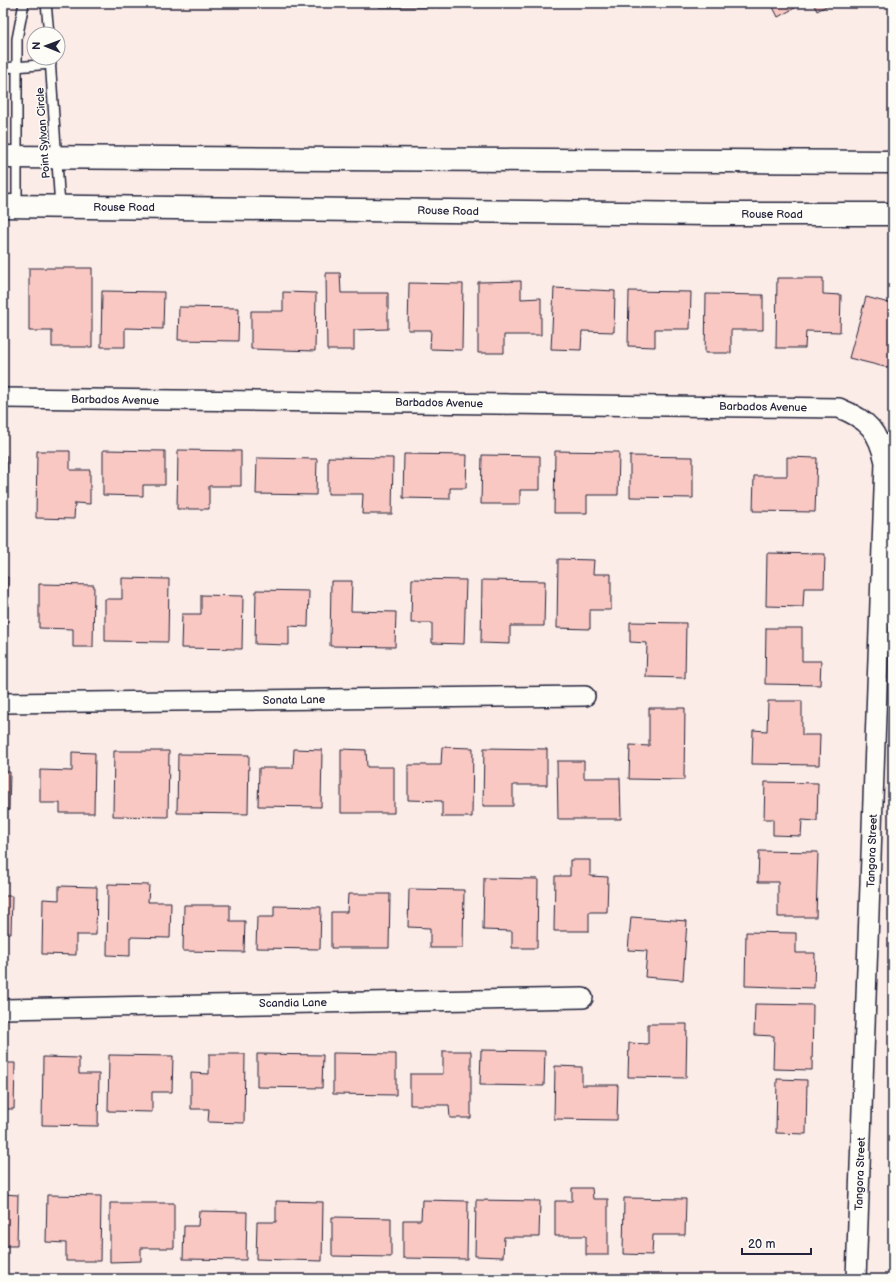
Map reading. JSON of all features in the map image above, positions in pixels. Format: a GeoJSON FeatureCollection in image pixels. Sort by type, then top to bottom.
{"type":"FeatureCollection","features":[{"type":"Feature","properties":{"kind":"street"},"geometry":{"type":"LineString","coordinates":[[9,157],[893,162]]}},
{"type":"Feature","properties":{"kind":"street","name":"Rouse Road"},"geometry":{"type":"LineString","coordinates":[[10,206],[713,214],[893,214]]}},
{"type":"Feature","properties":{"kind":"street","name":"Barbados Avenue"},"geometry":{"type":"LineString","coordinates":[[3,398],[839,408],[857,415],[870,426]]}},
{"type":"Feature","properties":{"kind":"street","name":"Tangora Street"},"geometry":{"type":"LineString","coordinates":[[856,1279],[885,462],[881,442],[870,426]]}},
{"type":"Feature","properties":{"kind":"street","name":"Sonata Lane"},"geometry":{"type":"LineString","coordinates":[[3,703],[585,696]]}},
{"type":"Feature","properties":{"kind":"street","name":"Scandia Lane"},"geometry":{"type":"LineString","coordinates":[[3,1009],[583,998]]}},
{"type":"Feature","properties":{"kind":"lane"},"geometry":{"type":"LineString","coordinates":[[10,206],[9,157],[17,67],[17,39],[24,3]]}},
{"type":"Feature","properties":{"kind":"lane"},"geometry":{"type":"LineString","coordinates":[[46,3],[48,26]]}},
{"type":"Feature","properties":{"kind":"lane"},"geometry":{"type":"LineString","coordinates":[[3,68],[26,65]]}},
{"type":"Feature","properties":{"kind":"lane","name":"Point Sylvan Circle"},"geometry":{"type":"LineString","coordinates":[[50,66],[58,158],[60,207]]}},
{"type":"Feature","properties":{"kind":"building"},"geometry":{"type":"Polygon","coordinates":[[[379,3],[463,3],[463,7],[379,7],[379,3]]]}},
{"type":"Feature","properties":{"kind":"building"},"geometry":{"type":"Polygon","coordinates":[[[771,3],[804,3],[778,17],[771,3]]]}},
{"type":"Feature","properties":{"kind":"building"},"geometry":{"type":"Polygon","coordinates":[[[813,3],[832,3],[817,11],[813,3]]]}},
{"type":"Feature","properties":{"kind":"building"},"geometry":{"type":"Polygon","coordinates":[[[29,268],[92,268],[92,347],[52,347],[52,331],[29,331],[29,268]]]}},
{"type":"Feature","properties":{"kind":"building"},"geometry":{"type":"Polygon","coordinates":[[[326,273],[340,273],[341,293],[388,293],[388,329],[354,330],[354,350],[327,350],[326,273]]]}},
{"type":"Feature","properties":{"kind":"building"},"geometry":{"type":"Polygon","coordinates":[[[777,278],[823,278],[823,294],[841,295],[840,332],[806,331],[805,348],[776,348],[777,278]]]}},
{"type":"Feature","properties":{"kind":"building"},"geometry":{"type":"Polygon","coordinates":[[[521,281],[521,299],[541,298],[541,335],[504,335],[504,353],[478,353],[478,282],[521,281]]]}},
{"type":"Feature","properties":{"kind":"building"},"geometry":{"type":"Polygon","coordinates":[[[409,283],[463,284],[462,350],[430,349],[431,330],[408,330],[409,283]]]}},
{"type":"Feature","properties":{"kind":"building"},"geometry":{"type":"Polygon","coordinates":[[[554,288],[615,291],[614,332],[582,331],[581,350],[551,349],[554,288]]]}},
{"type":"Feature","properties":{"kind":"building"},"geometry":{"type":"Polygon","coordinates":[[[102,291],[164,292],[163,329],[125,328],[125,347],[101,347],[102,291]]]}},
{"type":"Feature","properties":{"kind":"building"},"geometry":{"type":"Polygon","coordinates":[[[629,291],[691,292],[690,329],[655,329],[655,347],[628,346],[629,291]]]}},
{"type":"Feature","properties":{"kind":"building"},"geometry":{"type":"Polygon","coordinates":[[[283,292],[316,293],[315,351],[251,349],[251,311],[283,311],[283,292]]]}},
{"type":"Feature","properties":{"kind":"building"},"geometry":{"type":"Polygon","coordinates":[[[706,294],[763,295],[763,330],[731,330],[731,353],[705,353],[706,294]]]}},
{"type":"Feature","properties":{"kind":"building"},"geometry":{"type":"Polygon","coordinates":[[[866,297],[893,304],[891,332],[893,332],[893,369],[849,358],[866,297]]]}},
{"type":"Feature","properties":{"kind":"building"},"geometry":{"type":"Polygon","coordinates":[[[179,307],[239,308],[238,341],[178,340],[179,307]]]}},
{"type":"Feature","properties":{"kind":"building"},"geometry":{"type":"Polygon","coordinates":[[[103,450],[165,451],[165,485],[143,485],[143,496],[103,495],[103,450]]]}},
{"type":"Feature","properties":{"kind":"building"},"geometry":{"type":"Polygon","coordinates":[[[178,450],[241,451],[241,486],[209,486],[209,509],[177,509],[178,450]]]}},
{"type":"Feature","properties":{"kind":"building"},"geometry":{"type":"Polygon","coordinates":[[[37,451],[70,451],[70,470],[90,470],[90,504],[75,503],[74,519],[36,518],[37,451]]]}},
{"type":"Feature","properties":{"kind":"building"},"geometry":{"type":"Polygon","coordinates":[[[555,451],[619,452],[618,495],[587,495],[587,513],[554,513],[555,451]]]}},
{"type":"Feature","properties":{"kind":"building"},"geometry":{"type":"Polygon","coordinates":[[[404,454],[467,455],[466,488],[450,488],[450,499],[403,498],[404,454]]]}},
{"type":"Feature","properties":{"kind":"building"},"geometry":{"type":"Polygon","coordinates":[[[3,455],[7,456],[6,517],[3,517],[3,455]]]}},
{"type":"Feature","properties":{"kind":"building"},"geometry":{"type":"Polygon","coordinates":[[[482,455],[540,456],[540,490],[520,490],[520,504],[481,504],[482,455]]]}},
{"type":"Feature","properties":{"kind":"building"},"geometry":{"type":"Polygon","coordinates":[[[630,456],[693,457],[693,498],[630,497],[630,456]]]}},
{"type":"Feature","properties":{"kind":"building"},"geometry":{"type":"Polygon","coordinates":[[[328,457],[393,458],[392,514],[362,514],[363,494],[328,494],[328,457]]]}},
{"type":"Feature","properties":{"kind":"building"},"geometry":{"type":"Polygon","coordinates":[[[787,457],[817,458],[815,512],[753,511],[754,476],[787,476],[787,457]]]}},
{"type":"Feature","properties":{"kind":"building"},"geometry":{"type":"Polygon","coordinates":[[[257,458],[317,459],[316,495],[256,494],[257,458]]]}},
{"type":"Feature","properties":{"kind":"building"},"geometry":{"type":"Polygon","coordinates":[[[767,553],[825,554],[824,588],[804,588],[803,607],[766,606],[767,553]]]}},
{"type":"Feature","properties":{"kind":"building"},"geometry":{"type":"Polygon","coordinates":[[[558,559],[594,560],[593,574],[611,574],[611,610],[590,610],[590,629],[557,628],[558,559]]]}},
{"type":"Feature","properties":{"kind":"building"},"geometry":{"type":"Polygon","coordinates":[[[3,577],[8,577],[7,629],[3,629],[3,577]]]}},
{"type":"Feature","properties":{"kind":"building"},"geometry":{"type":"Polygon","coordinates":[[[122,578],[169,579],[168,642],[105,641],[105,599],[122,599],[122,578]]]}},
{"type":"Feature","properties":{"kind":"building"},"geometry":{"type":"Polygon","coordinates":[[[412,579],[466,580],[464,644],[432,643],[432,623],[411,623],[412,579]]]}},
{"type":"Feature","properties":{"kind":"building"},"geometry":{"type":"Polygon","coordinates":[[[482,580],[545,581],[544,626],[510,626],[510,644],[481,643],[482,580]]]}},
{"type":"Feature","properties":{"kind":"building"},"geometry":{"type":"Polygon","coordinates":[[[331,581],[352,581],[351,611],[396,612],[395,647],[330,646],[331,581]]]}},
{"type":"Feature","properties":{"kind":"building"},"geometry":{"type":"Polygon","coordinates":[[[39,584],[94,585],[93,647],[73,647],[73,629],[39,628],[39,584]]]}},
{"type":"Feature","properties":{"kind":"building"},"geometry":{"type":"Polygon","coordinates":[[[256,590],[309,591],[308,627],[289,626],[289,645],[255,644],[256,590]]]}},
{"type":"Feature","properties":{"kind":"building"},"geometry":{"type":"Polygon","coordinates":[[[201,595],[243,596],[242,649],[181,648],[182,614],[201,614],[201,595]]]}},
{"type":"Feature","properties":{"kind":"building"},"geometry":{"type":"Polygon","coordinates":[[[630,622],[686,623],[685,678],[646,677],[647,643],[630,642],[630,622]]]}},
{"type":"Feature","properties":{"kind":"building"},"geometry":{"type":"Polygon","coordinates":[[[766,628],[802,628],[802,661],[821,661],[820,685],[765,684],[766,628]]]}},
{"type":"Feature","properties":{"kind":"building"},"geometry":{"type":"Polygon","coordinates":[[[768,701],[802,701],[802,735],[820,735],[819,765],[752,764],[753,730],[767,731],[768,701]]]}},
{"type":"Feature","properties":{"kind":"building"},"geometry":{"type":"Polygon","coordinates":[[[649,708],[685,708],[684,780],[629,779],[630,745],[649,746],[649,708]]]}},
{"type":"Feature","properties":{"kind":"building"},"geometry":{"type":"Polygon","coordinates":[[[442,747],[473,748],[472,817],[442,817],[442,801],[408,800],[408,765],[441,765],[442,747]]]}},
{"type":"Feature","properties":{"kind":"building"},"geometry":{"type":"Polygon","coordinates":[[[484,748],[547,749],[547,785],[513,785],[513,806],[483,806],[484,748]]]}},
{"type":"Feature","properties":{"kind":"building"},"geometry":{"type":"Polygon","coordinates":[[[294,749],[322,750],[321,807],[258,806],[259,768],[293,768],[294,749]]]}},
{"type":"Feature","properties":{"kind":"building"},"geometry":{"type":"Polygon","coordinates":[[[341,749],[366,750],[367,767],[394,767],[394,813],[341,813],[341,749]]]}},
{"type":"Feature","properties":{"kind":"building"},"geometry":{"type":"Polygon","coordinates":[[[114,751],[169,751],[168,817],[113,816],[114,751]]]}},
{"type":"Feature","properties":{"kind":"building"},"geometry":{"type":"Polygon","coordinates":[[[72,752],[95,753],[94,813],[60,813],[60,803],[40,803],[40,770],[72,771],[72,752]]]}},
{"type":"Feature","properties":{"kind":"building"},"geometry":{"type":"Polygon","coordinates":[[[178,754],[249,755],[248,814],[177,813],[178,754]]]}},
{"type":"Feature","properties":{"kind":"building"},"geometry":{"type":"Polygon","coordinates":[[[557,761],[584,761],[584,778],[620,778],[621,819],[558,819],[557,761]]]}},
{"type":"Feature","properties":{"kind":"building"},"geometry":{"type":"Polygon","coordinates":[[[3,772],[10,772],[9,810],[3,810],[3,772]]]}},
{"type":"Feature","properties":{"kind":"building"},"geometry":{"type":"Polygon","coordinates":[[[765,782],[818,783],[817,821],[802,820],[801,836],[773,835],[773,819],[764,819],[765,782]]]}},
{"type":"Feature","properties":{"kind":"building"},"geometry":{"type":"Polygon","coordinates":[[[759,851],[818,852],[816,917],[778,917],[778,882],[758,882],[759,851]]]}},
{"type":"Feature","properties":{"kind":"building"},"geometry":{"type":"Polygon","coordinates":[[[570,860],[590,860],[590,876],[608,877],[607,912],[589,912],[589,931],[554,931],[555,876],[570,876],[570,860]]]}},
{"type":"Feature","properties":{"kind":"building"},"geometry":{"type":"Polygon","coordinates":[[[484,878],[538,879],[537,948],[512,948],[512,931],[483,930],[484,878]]]}},
{"type":"Feature","properties":{"kind":"building"},"geometry":{"type":"Polygon","coordinates":[[[108,884],[149,885],[148,902],[171,902],[170,938],[130,937],[130,956],[107,955],[108,884]]]}},
{"type":"Feature","properties":{"kind":"building"},"geometry":{"type":"Polygon","coordinates":[[[59,886],[97,887],[96,935],[76,935],[76,955],[42,954],[43,899],[59,900],[59,886]]]}},
{"type":"Feature","properties":{"kind":"building"},"geometry":{"type":"Polygon","coordinates":[[[409,889],[464,890],[463,948],[430,948],[430,928],[408,927],[409,889]]]}},
{"type":"Feature","properties":{"kind":"building"},"geometry":{"type":"Polygon","coordinates":[[[348,894],[390,894],[389,948],[331,948],[331,912],[347,912],[348,894]]]}},
{"type":"Feature","properties":{"kind":"building"},"geometry":{"type":"Polygon","coordinates":[[[3,896],[12,896],[11,933],[3,933],[3,896]]]}},
{"type":"Feature","properties":{"kind":"building"},"geometry":{"type":"Polygon","coordinates":[[[184,905],[230,905],[230,921],[245,921],[244,952],[183,951],[184,905]]]}},
{"type":"Feature","properties":{"kind":"building"},"geometry":{"type":"Polygon","coordinates":[[[274,906],[321,907],[320,949],[256,948],[257,917],[274,917],[274,906]]]}},
{"type":"Feature","properties":{"kind":"building"},"geometry":{"type":"Polygon","coordinates":[[[631,917],[687,921],[683,980],[645,977],[647,951],[628,950],[631,917]]]}},
{"type":"Feature","properties":{"kind":"building"},"geometry":{"type":"Polygon","coordinates":[[[746,932],[796,933],[796,953],[815,953],[814,988],[745,986],[746,932]]]}},
{"type":"Feature","properties":{"kind":"building"},"geometry":{"type":"Polygon","coordinates":[[[755,1004],[813,1005],[812,1070],[773,1069],[774,1036],[754,1035],[755,1004]]]}},
{"type":"Feature","properties":{"kind":"building"},"geometry":{"type":"Polygon","coordinates":[[[648,1024],[687,1024],[686,1078],[628,1077],[629,1043],[648,1044],[648,1024]]]}},
{"type":"Feature","properties":{"kind":"building"},"geometry":{"type":"Polygon","coordinates":[[[481,1050],[545,1051],[544,1086],[480,1085],[481,1050]]]}},
{"type":"Feature","properties":{"kind":"building"},"geometry":{"type":"Polygon","coordinates":[[[443,1051],[471,1051],[471,1118],[450,1118],[449,1105],[410,1105],[410,1074],[443,1074],[443,1051]]]}},
{"type":"Feature","properties":{"kind":"building"},"geometry":{"type":"Polygon","coordinates":[[[333,1053],[396,1054],[396,1095],[333,1094],[333,1053]]]}},
{"type":"Feature","properties":{"kind":"building"},"geometry":{"type":"Polygon","coordinates":[[[209,1054],[245,1054],[244,1123],[208,1122],[209,1109],[191,1109],[191,1073],[209,1074],[209,1054]]]}},
{"type":"Feature","properties":{"kind":"building"},"geometry":{"type":"Polygon","coordinates":[[[257,1054],[323,1055],[322,1088],[257,1087],[257,1054]]]}},
{"type":"Feature","properties":{"kind":"building"},"geometry":{"type":"Polygon","coordinates":[[[109,1055],[173,1056],[172,1092],[152,1092],[152,1112],[108,1111],[109,1055]]]}},
{"type":"Feature","properties":{"kind":"building"},"geometry":{"type":"Polygon","coordinates":[[[43,1057],[79,1058],[79,1074],[99,1074],[98,1126],[42,1125],[43,1057]]]}},
{"type":"Feature","properties":{"kind":"building"},"geometry":{"type":"Polygon","coordinates":[[[3,1063],[15,1063],[14,1109],[3,1109],[3,1063]]]}},
{"type":"Feature","properties":{"kind":"building"},"geometry":{"type":"Polygon","coordinates":[[[555,1066],[582,1067],[582,1085],[618,1085],[617,1120],[554,1119],[555,1066]]]}},
{"type":"Feature","properties":{"kind":"building"},"geometry":{"type":"Polygon","coordinates":[[[777,1079],[807,1080],[806,1134],[776,1133],[777,1079]]]}},
{"type":"Feature","properties":{"kind":"building"},"geometry":{"type":"Polygon","coordinates":[[[572,1188],[592,1188],[593,1199],[608,1199],[608,1255],[586,1255],[586,1236],[555,1236],[555,1201],[572,1201],[572,1188]]]}},
{"type":"Feature","properties":{"kind":"building"},"geometry":{"type":"Polygon","coordinates":[[[3,1194],[18,1195],[17,1246],[3,1246],[3,1194]]]}},
{"type":"Feature","properties":{"kind":"building"},"geometry":{"type":"Polygon","coordinates":[[[47,1195],[101,1196],[100,1261],[66,1261],[66,1243],[46,1242],[47,1195]]]}},
{"type":"Feature","properties":{"kind":"building"},"geometry":{"type":"Polygon","coordinates":[[[624,1198],[686,1199],[685,1235],[653,1235],[652,1255],[623,1254],[624,1198]]]}},
{"type":"Feature","properties":{"kind":"building"},"geometry":{"type":"Polygon","coordinates":[[[422,1200],[468,1201],[467,1259],[403,1258],[403,1220],[421,1220],[422,1200]]]}},
{"type":"Feature","properties":{"kind":"building"},"geometry":{"type":"Polygon","coordinates":[[[476,1200],[540,1201],[539,1237],[504,1237],[503,1257],[475,1256],[476,1200]]]}},
{"type":"Feature","properties":{"kind":"building"},"geometry":{"type":"Polygon","coordinates":[[[276,1201],[323,1202],[322,1261],[256,1259],[257,1222],[276,1222],[276,1201]]]}},
{"type":"Feature","properties":{"kind":"building"},"geometry":{"type":"Polygon","coordinates":[[[110,1203],[174,1203],[174,1248],[141,1248],[141,1261],[110,1262],[110,1203]]]}},
{"type":"Feature","properties":{"kind":"building"},"geometry":{"type":"Polygon","coordinates":[[[199,1211],[247,1212],[246,1260],[183,1259],[184,1226],[198,1226],[199,1211]]]}},
{"type":"Feature","properties":{"kind":"building"},"geometry":{"type":"Polygon","coordinates":[[[332,1217],[391,1218],[391,1257],[332,1256],[332,1217]]]}}]}
